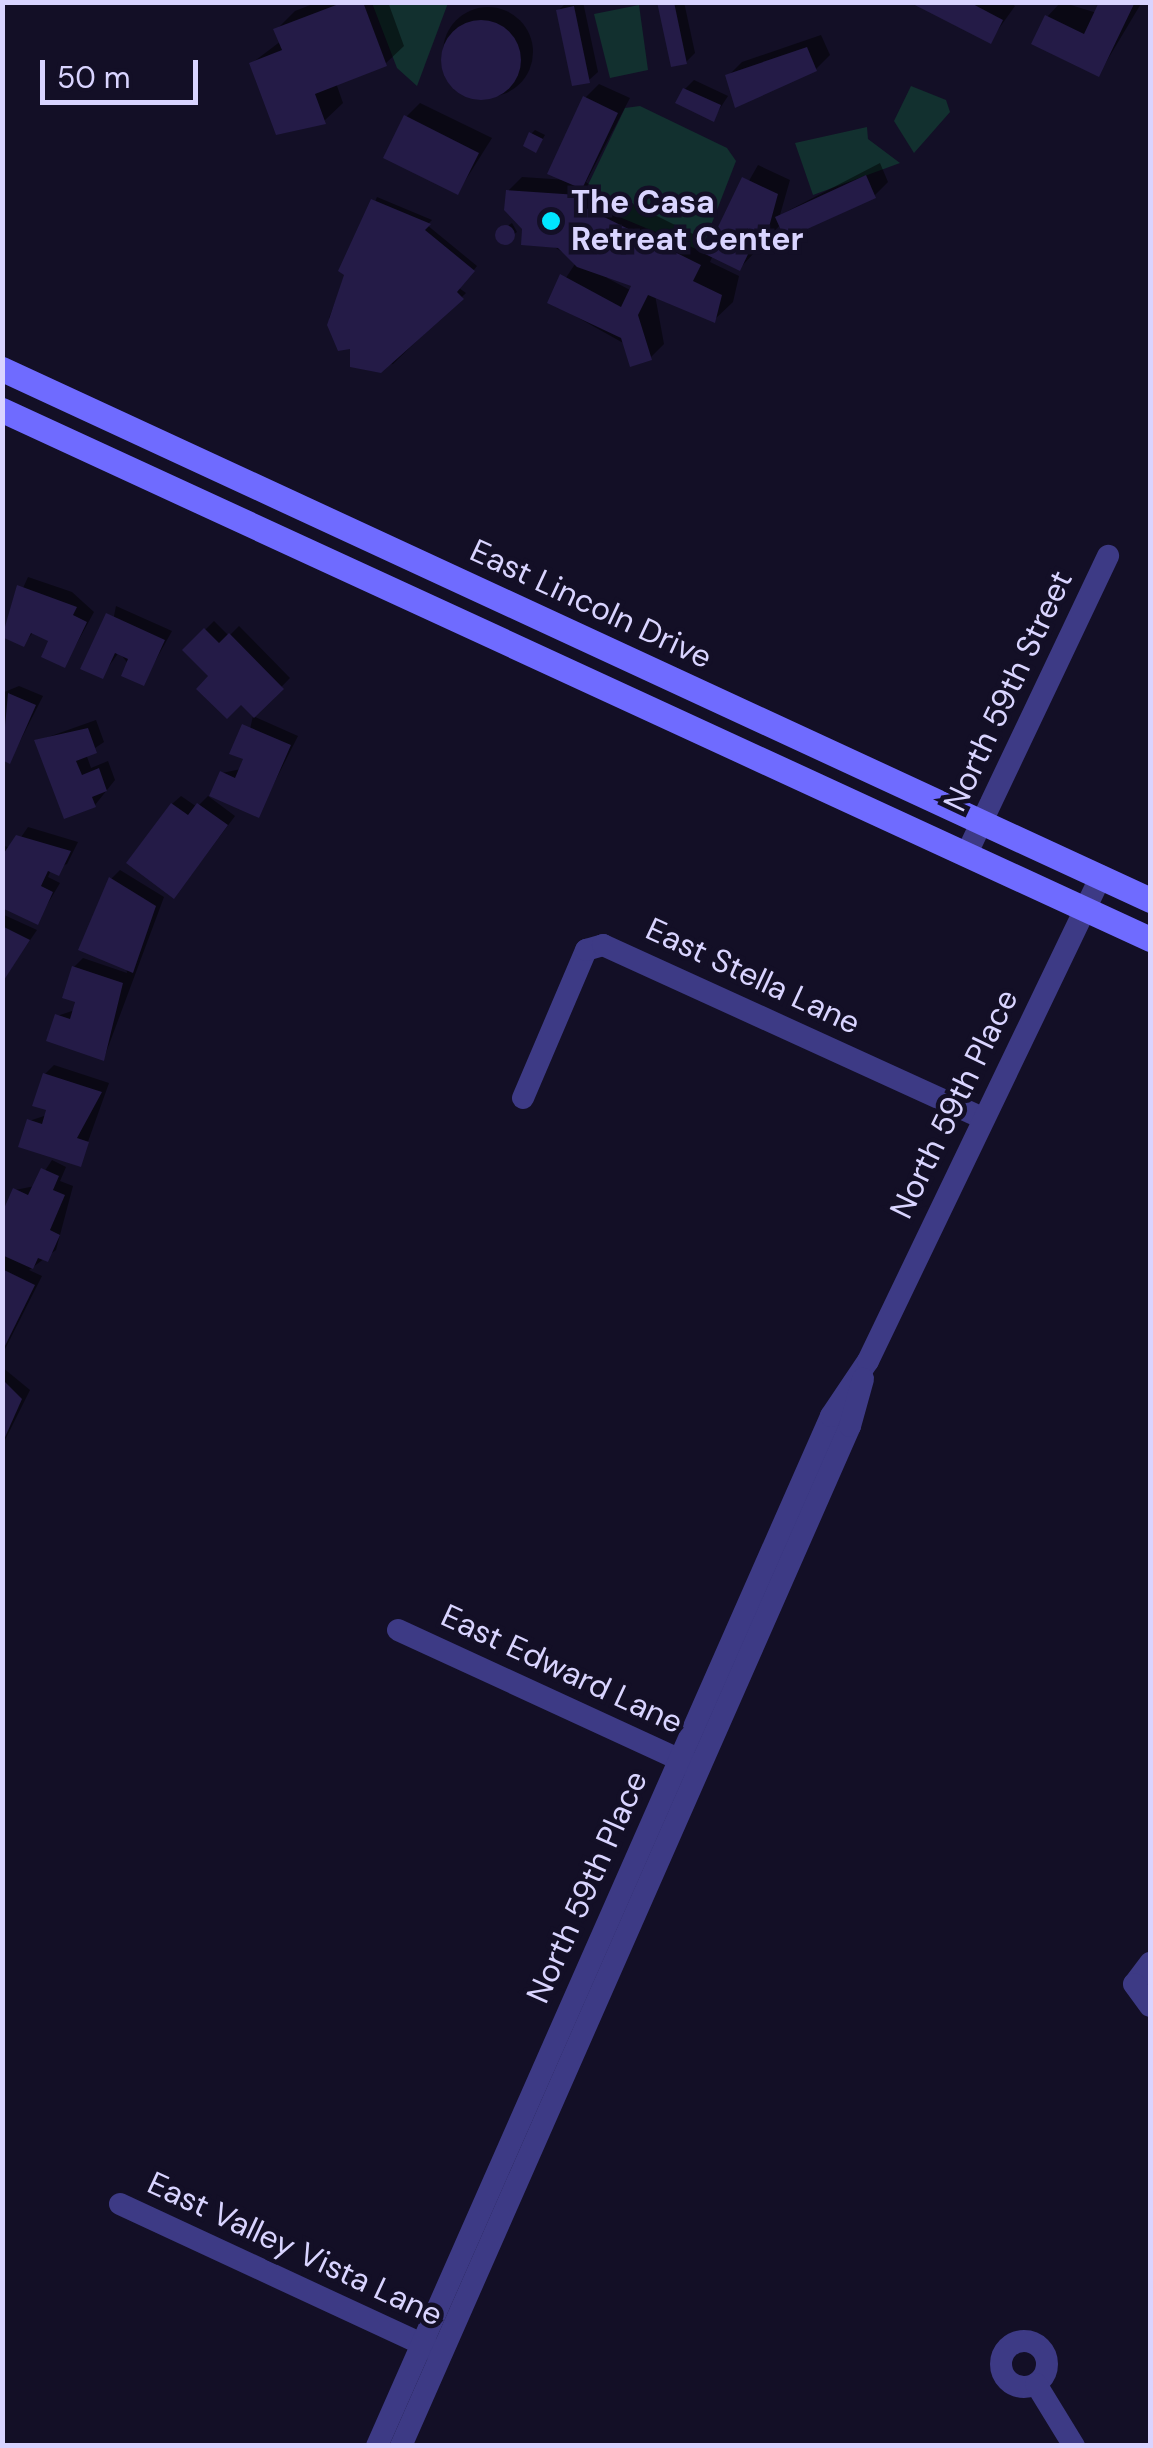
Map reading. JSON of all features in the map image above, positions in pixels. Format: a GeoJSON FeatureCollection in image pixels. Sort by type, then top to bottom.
{"type":"FeatureCollection","features":[{"type":"Feature","properties":{"kind":"main road","name":"East Lincoln Drive"},"geometry":{"type":"LineString","coordinates":[[2,370],[1150,900]]}},
{"type":"Feature","properties":{"kind":"main road","name":"East Lincoln Drive"},"geometry":{"type":"LineString","coordinates":[[2,410],[1150,939]]}},
{"type":"Feature","properties":{"kind":"street","name":"North 59th Street"},"geometry":{"type":"LineString","coordinates":[[967,854],[1108,556]]}},
{"type":"Feature","properties":{"kind":"street","name":"North 59th Place"},"geometry":{"type":"LineString","coordinates":[[377,2446],[432,2348],[689,1764],[830,1416],[868,1361],[1101,876]]}},
{"type":"Feature","properties":{"kind":"street","name":"East Stella Lane"},"geometry":{"type":"LineString","coordinates":[[524,1098],[586,950],[603,945],[982,1118]]}},
{"type":"Feature","properties":{"kind":"street","name":"East Edward Lane"},"geometry":{"type":"LineString","coordinates":[[398,1630],[689,1764]]}},
{"type":"Feature","properties":{"kind":"street"},"geometry":{"type":"LineString","coordinates":[[1150,1963],[1134,1984],[1150,2006]]}},
{"type":"Feature","properties":{"kind":"street","name":"East Valley Vista Lane"},"geometry":{"type":"LineString","coordinates":[[120,2204],[432,2348]]}},
{"type":"Feature","properties":{"kind":"street","name":"North 59th Place"},"geometry":{"type":"LineString","coordinates":[[401,2446],[432,2348]]}},
{"type":"Feature","properties":{"kind":"street"},"geometry":{"type":"LineString","coordinates":[[1036,2384],[1074,2446]]}},
{"type":"Feature","properties":{"kind":"green space"},"geometry":{"type":"Polygon","coordinates":[[[372,3],[448,3],[417,86],[397,68],[372,3]]]}},
{"type":"Feature","properties":{"kind":"green space"},"geometry":{"type":"Polygon","coordinates":[[[639,5],[648,70],[610,78],[594,14],[639,5]]]}},
{"type":"Feature","properties":{"kind":"green space"},"geometry":{"type":"Polygon","coordinates":[[[911,86],[946,100],[950,112],[914,153],[894,121],[911,86]]]}},
{"type":"Feature","properties":{"kind":"green space"},"geometry":{"type":"Polygon","coordinates":[[[640,106],[727,148],[736,161],[701,251],[605,211],[588,185],[625,108],[640,106]]]}},
{"type":"Feature","properties":{"kind":"green space"},"geometry":{"type":"Polygon","coordinates":[[[867,127],[868,139],[900,163],[813,195],[795,143],[867,127]]]}},
{"type":"Feature","properties":{"kind":"building"},"geometry":{"type":"Polygon","coordinates":[[[344,2],[363,2],[387,66],[315,94],[326,124],[276,135],[249,63],[282,50],[273,29],[344,2]]]}},
{"type":"Feature","properties":{"kind":"building"},"geometry":{"type":"Polygon","coordinates":[[[657,2],[674,2],[687,64],[671,67],[657,2]]]}},
{"type":"Feature","properties":{"kind":"building"},"geometry":{"type":"Polygon","coordinates":[[[909,2],[969,2],[1003,20],[991,44],[909,2]]]}},
{"type":"Feature","properties":{"kind":"building"},"geometry":{"type":"Polygon","coordinates":[[[1099,2],[1135,2],[1099,77],[1031,44],[1045,15],[1084,34],[1099,2]]]}},
{"type":"Feature","properties":{"kind":"building"},"geometry":{"type":"Polygon","coordinates":[[[574,6],[590,83],[572,86],[556,10],[574,6]]]}},
{"type":"Feature","properties":{"kind":"building"},"geometry":{"type":"Polygon","coordinates":[[[473,20],[489,20],[510,31],[521,60],[510,89],[489,100],[473,100],[459,94],[447,82],[441,68],[441,52],[447,38],[459,26],[473,20]]]}},
{"type":"Feature","properties":{"kind":"building"},"geometry":{"type":"Polygon","coordinates":[[[807,47],[817,71],[735,108],[725,75],[807,47]]]}},
{"type":"Feature","properties":{"kind":"building"},"geometry":{"type":"Polygon","coordinates":[[[683,88],[721,105],[714,122],[675,103],[683,88]]]}},
{"type":"Feature","properties":{"kind":"building"},"geometry":{"type":"Polygon","coordinates":[[[583,96],[618,113],[582,189],[547,174],[583,96]]]}},
{"type":"Feature","properties":{"kind":"building"},"geometry":{"type":"Polygon","coordinates":[[[404,115],[479,153],[458,195],[383,158],[404,115]]]}},
{"type":"Feature","properties":{"kind":"building"},"geometry":{"type":"Polygon","coordinates":[[[529,132],[543,139],[536,153],[523,146],[529,132]]]}},
{"type":"Feature","properties":{"kind":"building"},"geometry":{"type":"Polygon","coordinates":[[[866,175],[876,198],[785,239],[775,217],[866,175]]]}},
{"type":"Feature","properties":{"kind":"building"},"geometry":{"type":"Polygon","coordinates":[[[742,177],[778,194],[762,253],[751,248],[740,271],[705,254],[742,177]]]}},
{"type":"Feature","properties":{"kind":"building"},"geometry":{"type":"Polygon","coordinates":[[[506,190],[578,195],[578,204],[701,265],[693,281],[722,295],[715,323],[648,295],[638,315],[652,360],[630,367],[621,338],[547,303],[560,274],[621,307],[631,286],[577,267],[558,248],[521,245],[522,229],[504,210],[506,190]]]}},
{"type":"Feature","properties":{"kind":"building"},"geometry":{"type":"Polygon","coordinates":[[[371,199],[431,224],[425,230],[475,271],[457,292],[464,299],[381,373],[350,367],[350,349],[338,351],[327,325],[344,275],[338,271],[371,199]]]}},
{"type":"Feature","properties":{"kind":"building"},"geometry":{"type":"Polygon","coordinates":[[[501,225],[509,225],[515,235],[509,245],[501,245],[495,239],[495,231],[501,225]]]}},
{"type":"Feature","properties":{"kind":"building"},"geometry":{"type":"Polygon","coordinates":[[[17,585],[77,607],[73,615],[87,622],[65,668],[41,657],[48,641],[31,633],[24,647],[2,637],[17,585]]]}},
{"type":"Feature","properties":{"kind":"building"},"geometry":{"type":"Polygon","coordinates":[[[106,613],[165,640],[144,686],[121,676],[128,659],[115,653],[103,679],[80,669],[106,613]]]}},
{"type":"Feature","properties":{"kind":"building"},"geometry":{"type":"Polygon","coordinates":[[[204,628],[219,643],[229,633],[284,689],[254,718],[241,705],[227,719],[196,689],[208,676],[182,650],[204,628]]]}},
{"type":"Feature","properties":{"kind":"building"},"geometry":{"type":"Polygon","coordinates":[[[8,693],[36,705],[10,764],[2,760],[8,693]]]}},
{"type":"Feature","properties":{"kind":"building"},"geometry":{"type":"Polygon","coordinates":[[[242,724],[291,745],[259,818],[209,796],[220,771],[235,778],[243,759],[229,754],[242,724]]]}},
{"type":"Feature","properties":{"kind":"building"},"geometry":{"type":"Polygon","coordinates":[[[88,728],[97,753],[76,761],[82,775],[99,768],[107,791],[92,797],[96,807],[64,819],[34,740],[88,728]]]}},
{"type":"Feature","properties":{"kind":"building"},"geometry":{"type":"Polygon","coordinates":[[[171,803],[188,815],[197,803],[228,825],[174,899],[126,863],[171,803]]]}},
{"type":"Feature","properties":{"kind":"building"},"geometry":{"type":"Polygon","coordinates":[[[16,835],[71,851],[59,876],[48,871],[41,886],[53,892],[38,925],[2,908],[2,856],[16,835]]]}},
{"type":"Feature","properties":{"kind":"building"},"geometry":{"type":"Polygon","coordinates":[[[109,877],[156,906],[133,973],[78,950],[109,877]]]}},
{"type":"Feature","properties":{"kind":"building"},"geometry":{"type":"Polygon","coordinates":[[[2,926],[30,940],[2,983],[2,926]]]}},
{"type":"Feature","properties":{"kind":"building"},"geometry":{"type":"Polygon","coordinates":[[[72,966],[123,983],[104,1061],[46,1041],[55,1014],[70,1019],[75,1002],[62,998],[72,966]]]}},
{"type":"Feature","properties":{"kind":"building"},"geometry":{"type":"Polygon","coordinates":[[[43,1073],[102,1092],[77,1138],[89,1142],[81,1167],[18,1147],[27,1119],[42,1124],[46,1110],[32,1106],[43,1073]]]}},
{"type":"Feature","properties":{"kind":"building"},"geometry":{"type":"Polygon","coordinates":[[[41,1168],[59,1176],[53,1190],[65,1195],[50,1230],[60,1235],[48,1262],[38,1258],[33,1269],[2,1255],[2,1213],[13,1188],[28,1195],[41,1168]]]}},
{"type":"Feature","properties":{"kind":"building"},"geometry":{"type":"Polygon","coordinates":[[[2,1269],[35,1285],[2,1352],[2,1269]]]}},
{"type":"Feature","properties":{"kind":"building"},"geometry":{"type":"Polygon","coordinates":[[[2,1379],[22,1399],[2,1444],[2,1379]]]}},
{"type":"Feature","properties":{"kind":"place","name":"The Casa Retreat Center"},"geometry":{"type":"Point","coordinates":[551,221]}}]}
